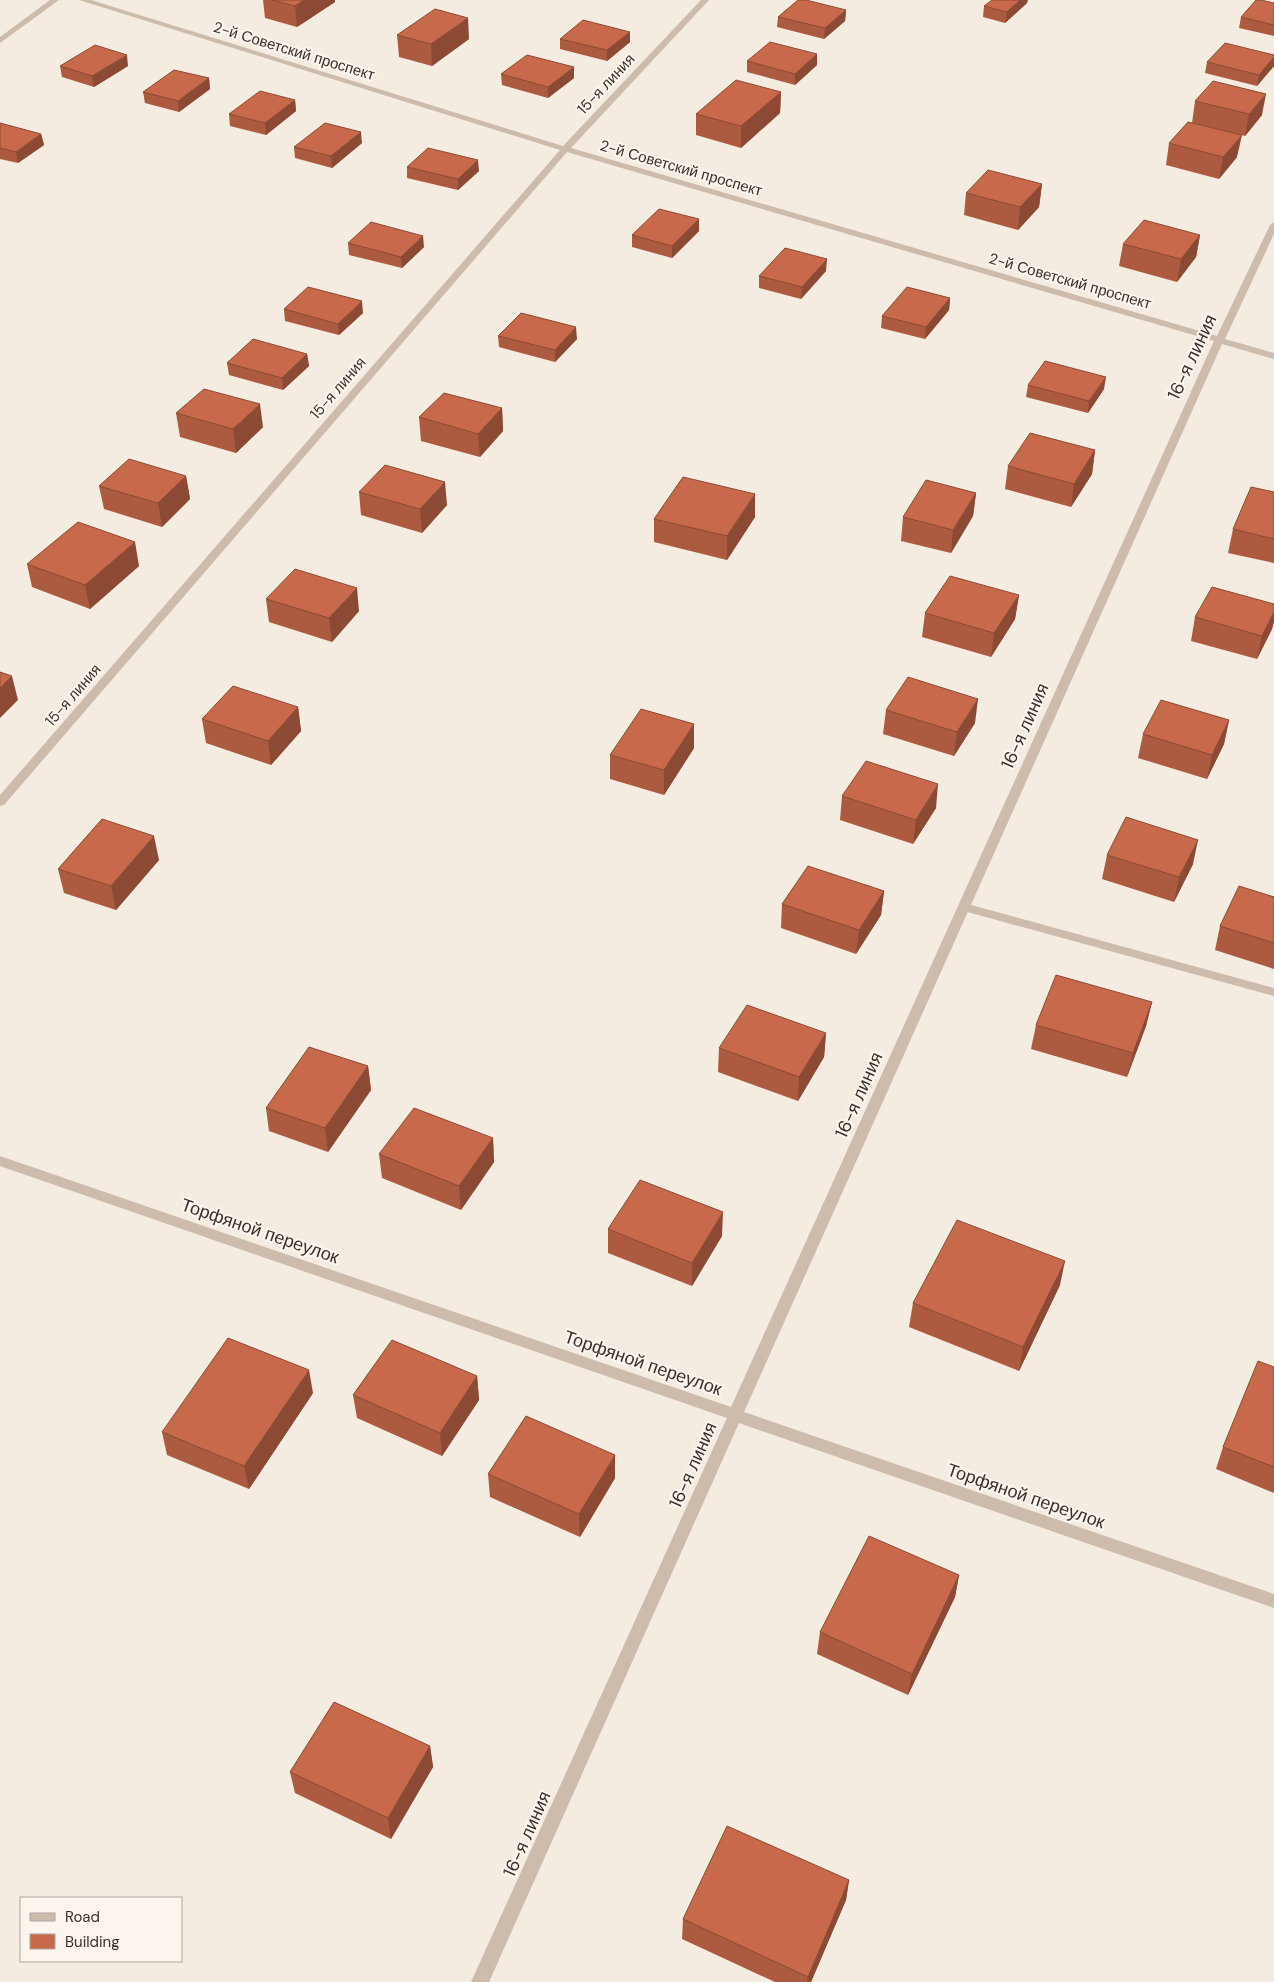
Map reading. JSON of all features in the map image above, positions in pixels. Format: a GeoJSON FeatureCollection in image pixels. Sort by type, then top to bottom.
{"type":"FeatureCollection","features":[{"type":"Feature","properties":{"kind":"street"},"geometry":{"type":"LineString","coordinates":[[0,41],[55,0]]}},
{"type":"Feature","properties":{"kind":"street","name":"2-й Советский проспект"},"geometry":{"type":"LineString","coordinates":[[84,0],[565,149],[1274,356]]}},
{"type":"Feature","properties":{"kind":"street","name":"15-я линия"},"geometry":{"type":"LineString","coordinates":[[0,802],[565,149],[705,0]]}},
{"type":"Feature","properties":{"kind":"street","name":"16-я линия"},"geometry":{"type":"LineString","coordinates":[[480,1982],[1220,340],[1274,225]]}},
{"type":"Feature","properties":{"kind":"street"},"geometry":{"type":"LineString","coordinates":[[964,908],[1274,992]]}},
{"type":"Feature","properties":{"kind":"street","name":"Торфяной переулок"},"geometry":{"type":"LineString","coordinates":[[0,1161],[1274,1602]]}},
{"type":"Feature","properties":{"kind":"building"},"geometry":{"type":"Polygon","coordinates":[[[272,0],[304,0],[295,6],[272,0]]]}},
{"type":"Feature","properties":{"kind":"building"},"geometry":{"type":"Polygon","coordinates":[[[798,0],[806,0],[846,10],[825,28],[778,17],[798,0]]]}},
{"type":"Feature","properties":{"kind":"building"},"geometry":{"type":"Polygon","coordinates":[[[992,0],[1020,0],[1007,12],[984,6],[992,0]]]}},
{"type":"Feature","properties":{"kind":"building"},"geometry":{"type":"Polygon","coordinates":[[[1256,0],[1274,3],[1274,25],[1241,17],[1256,0]]]}},
{"type":"Feature","properties":{"kind":"building"},"geometry":{"type":"Polygon","coordinates":[[[435,9],[468,18],[431,44],[397,35],[435,9]]]}},
{"type":"Feature","properties":{"kind":"building"},"geometry":{"type":"Polygon","coordinates":[[[583,20],[630,32],[607,50],[560,39],[583,20]]]}},
{"type":"Feature","properties":{"kind":"building"},"geometry":{"type":"Polygon","coordinates":[[[770,42],[817,54],[795,74],[747,61],[770,42]]]}},
{"type":"Feature","properties":{"kind":"building"},"geometry":{"type":"Polygon","coordinates":[[[1225,43],[1274,55],[1274,57],[1259,75],[1207,62],[1225,43]]]}},
{"type":"Feature","properties":{"kind":"building"},"geometry":{"type":"Polygon","coordinates":[[[95,45],[127,55],[92,76],[60,66],[95,45]]]}},
{"type":"Feature","properties":{"kind":"building"},"geometry":{"type":"Polygon","coordinates":[[[527,55],[574,67],[548,87],[501,74],[527,55]]]}},
{"type":"Feature","properties":{"kind":"building"},"geometry":{"type":"Polygon","coordinates":[[[174,70],[209,78],[178,101],[143,92],[174,70]]]}},
{"type":"Feature","properties":{"kind":"building"},"geometry":{"type":"Polygon","coordinates":[[[736,80],[781,92],[741,126],[696,114],[736,80]]]}},
{"type":"Feature","properties":{"kind":"building"},"geometry":{"type":"Polygon","coordinates":[[[1213,81],[1266,94],[1249,114],[1195,101],[1213,81]]]}},
{"type":"Feature","properties":{"kind":"building"},"geometry":{"type":"Polygon","coordinates":[[[260,91],[295,100],[265,123],[229,114],[260,91]]]}},
{"type":"Feature","properties":{"kind":"building"},"geometry":{"type":"Polygon","coordinates":[[[1188,122],[1242,135],[1223,157],[1169,143],[1188,122]]]}},
{"type":"Feature","properties":{"kind":"building"},"geometry":{"type":"Polygon","coordinates":[[[0,123],[41,134],[16,152],[0,148],[0,123]]]}},
{"type":"Feature","properties":{"kind":"building"},"geometry":{"type":"Polygon","coordinates":[[[325,123],[361,132],[331,156],[294,147],[325,123]]]}},
{"type":"Feature","properties":{"kind":"building"},"geometry":{"type":"Polygon","coordinates":[[[428,148],[478,160],[458,179],[407,167],[428,148]]]}},
{"type":"Feature","properties":{"kind":"building"},"geometry":{"type":"Polygon","coordinates":[[[988,170],[1042,184],[1020,207],[966,193],[988,170]]]}},
{"type":"Feature","properties":{"kind":"building"},"geometry":{"type":"Polygon","coordinates":[[[659,209],[699,219],[672,246],[632,235],[659,209]]]}},
{"type":"Feature","properties":{"kind":"building"},"geometry":{"type":"Polygon","coordinates":[[[1144,220],[1200,235],[1181,259],[1123,244],[1144,220]]]}},
{"type":"Feature","properties":{"kind":"building"},"geometry":{"type":"Polygon","coordinates":[[[371,222],[423,236],[401,257],[348,243],[371,222]]]}},
{"type":"Feature","properties":{"kind":"building"},"geometry":{"type":"Polygon","coordinates":[[[785,248],[827,259],[802,287],[759,276],[785,248]]]}},
{"type":"Feature","properties":{"kind":"building"},"geometry":{"type":"Polygon","coordinates":[[[308,287],[362,301],[338,324],[284,309],[308,287]]]}},
{"type":"Feature","properties":{"kind":"building"},"geometry":{"type":"Polygon","coordinates":[[[907,287],[950,298],[926,327],[882,316],[907,287]]]}},
{"type":"Feature","properties":{"kind":"building"},"geometry":{"type":"Polygon","coordinates":[[[521,313],[576,327],[555,350],[498,336],[521,313]]]}},
{"type":"Feature","properties":{"kind":"building"},"geometry":{"type":"Polygon","coordinates":[[[253,339],[307,354],[282,378],[227,363],[253,339]]]}},
{"type":"Feature","properties":{"kind":"building"},"geometry":{"type":"Polygon","coordinates":[[[1045,361],[1106,377],[1089,401],[1028,385],[1045,361]]]}},
{"type":"Feature","properties":{"kind":"building"},"geometry":{"type":"Polygon","coordinates":[[[204,389],[260,404],[233,429],[176,413],[204,389]]]}},
{"type":"Feature","properties":{"kind":"building"},"geometry":{"type":"Polygon","coordinates":[[[444,393],[502,408],[478,434],[419,417],[444,393]]]}},
{"type":"Feature","properties":{"kind":"building"},"geometry":{"type":"Polygon","coordinates":[[[1030,433],[1095,450],[1074,484],[1008,466],[1030,433]]]}},
{"type":"Feature","properties":{"kind":"building"},"geometry":{"type":"Polygon","coordinates":[[[129,459],[186,476],[158,503],[99,486],[129,459]]]}},
{"type":"Feature","properties":{"kind":"building"},"geometry":{"type":"Polygon","coordinates":[[[385,465],[445,482],[420,509],[359,492],[385,465]]]}},
{"type":"Feature","properties":{"kind":"building"},"geometry":{"type":"Polygon","coordinates":[[[683,477],[755,494],[727,536],[654,519],[683,477]]]}},
{"type":"Feature","properties":{"kind":"building"},"geometry":{"type":"Polygon","coordinates":[[[926,480],[976,493],[953,530],[903,517],[926,480]]]}},
{"type":"Feature","properties":{"kind":"building"},"geometry":{"type":"Polygon","coordinates":[[[1251,487],[1274,492],[1274,539],[1233,529],[1251,487]]]}},
{"type":"Feature","properties":{"kind":"building"},"geometry":{"type":"Polygon","coordinates":[[[78,522],[135,542],[85,585],[27,564],[78,522]]]}},
{"type":"Feature","properties":{"kind":"building"},"geometry":{"type":"Polygon","coordinates":[[[295,569],[357,588],[329,618],[266,599],[295,569]]]}},
{"type":"Feature","properties":{"kind":"building"},"geometry":{"type":"Polygon","coordinates":[[[950,576],[1019,595],[994,633],[925,613],[950,576]]]}},
{"type":"Feature","properties":{"kind":"building"},"geometry":{"type":"Polygon","coordinates":[[[1212,587],[1274,604],[1274,612],[1262,636],[1195,617],[1212,587]]]}},
{"type":"Feature","properties":{"kind":"building"},"geometry":{"type":"Polygon","coordinates":[[[0,672],[12,676],[0,688],[0,672]]]}},
{"type":"Feature","properties":{"kind":"building"},"geometry":{"type":"Polygon","coordinates":[[[908,677],[978,699],[957,732],[886,710],[908,677]]]}},
{"type":"Feature","properties":{"kind":"building"},"geometry":{"type":"Polygon","coordinates":[[[233,686],[298,707],[268,741],[202,719],[233,686]]]}},
{"type":"Feature","properties":{"kind":"building"},"geometry":{"type":"Polygon","coordinates":[[[1161,700],[1229,720],[1212,755],[1143,734],[1161,700]]]}},
{"type":"Feature","properties":{"kind":"building"},"geometry":{"type":"Polygon","coordinates":[[[641,709],[694,724],[664,770],[610,755],[641,709]]]}},
{"type":"Feature","properties":{"kind":"building"},"geometry":{"type":"Polygon","coordinates":[[[866,761],[938,784],[916,820],[842,796],[866,761]]]}},
{"type":"Feature","properties":{"kind":"building"},"geometry":{"type":"Polygon","coordinates":[[[1126,817],[1198,840],[1179,877],[1107,855],[1126,817]]]}},
{"type":"Feature","properties":{"kind":"building"},"geometry":{"type":"Polygon","coordinates":[[[102,819],[154,836],[111,886],[58,869],[102,819]]]}},
{"type":"Feature","properties":{"kind":"building"},"geometry":{"type":"Polygon","coordinates":[[[808,866],[884,891],[859,930],[782,904],[808,866]]]}},
{"type":"Feature","properties":{"kind":"building"},"geometry":{"type":"Polygon","coordinates":[[[1239,886],[1274,897],[1274,943],[1220,926],[1239,886]]]}},
{"type":"Feature","properties":{"kind":"building"},"geometry":{"type":"Polygon","coordinates":[[[1056,975],[1152,1002],[1133,1053],[1036,1025],[1056,975]]]}},
{"type":"Feature","properties":{"kind":"building"},"geometry":{"type":"Polygon","coordinates":[[[747,1005],[826,1033],[799,1077],[719,1048],[747,1005]]]}},
{"type":"Feature","properties":{"kind":"building"},"geometry":{"type":"Polygon","coordinates":[[[309,1047],[368,1066],[325,1128],[266,1108],[309,1047]]]}},
{"type":"Feature","properties":{"kind":"building"},"geometry":{"type":"Polygon","coordinates":[[[414,1108],[493,1138],[459,1186],[379,1154],[414,1108]]]}},
{"type":"Feature","properties":{"kind":"building"},"geometry":{"type":"Polygon","coordinates":[[[640,1180],[723,1212],[692,1263],[608,1229],[640,1180]]]}},
{"type":"Feature","properties":{"kind":"building"},"geometry":{"type":"Polygon","coordinates":[[[957,1220],[1065,1261],[1023,1347],[913,1303],[957,1220]]]}},
{"type":"Feature","properties":{"kind":"building"},"geometry":{"type":"Polygon","coordinates":[[[228,1338],[309,1370],[244,1466],[162,1432],[228,1338]]]}},
{"type":"Feature","properties":{"kind":"building"},"geometry":{"type":"Polygon","coordinates":[[[392,1340],[477,1376],[440,1433],[353,1395],[392,1340]]]}},
{"type":"Feature","properties":{"kind":"building"},"geometry":{"type":"Polygon","coordinates":[[[1258,1361],[1274,1367],[1274,1467],[1223,1447],[1258,1361]]]}},
{"type":"Feature","properties":{"kind":"building"},"geometry":{"type":"Polygon","coordinates":[[[526,1416],[615,1455],[579,1514],[488,1474],[526,1416]]]}},
{"type":"Feature","properties":{"kind":"building"},"geometry":{"type":"Polygon","coordinates":[[[869,1536],[959,1575],[912,1674],[820,1632],[869,1536]]]}},
{"type":"Feature","properties":{"kind":"building"},"geometry":{"type":"Polygon","coordinates":[[[334,1702],[430,1746],[388,1818],[290,1772],[334,1702]]]}},
{"type":"Feature","properties":{"kind":"building"},"geometry":{"type":"Polygon","coordinates":[[[727,1826],[849,1880],[808,1977],[683,1919],[727,1826]]]}}]}
